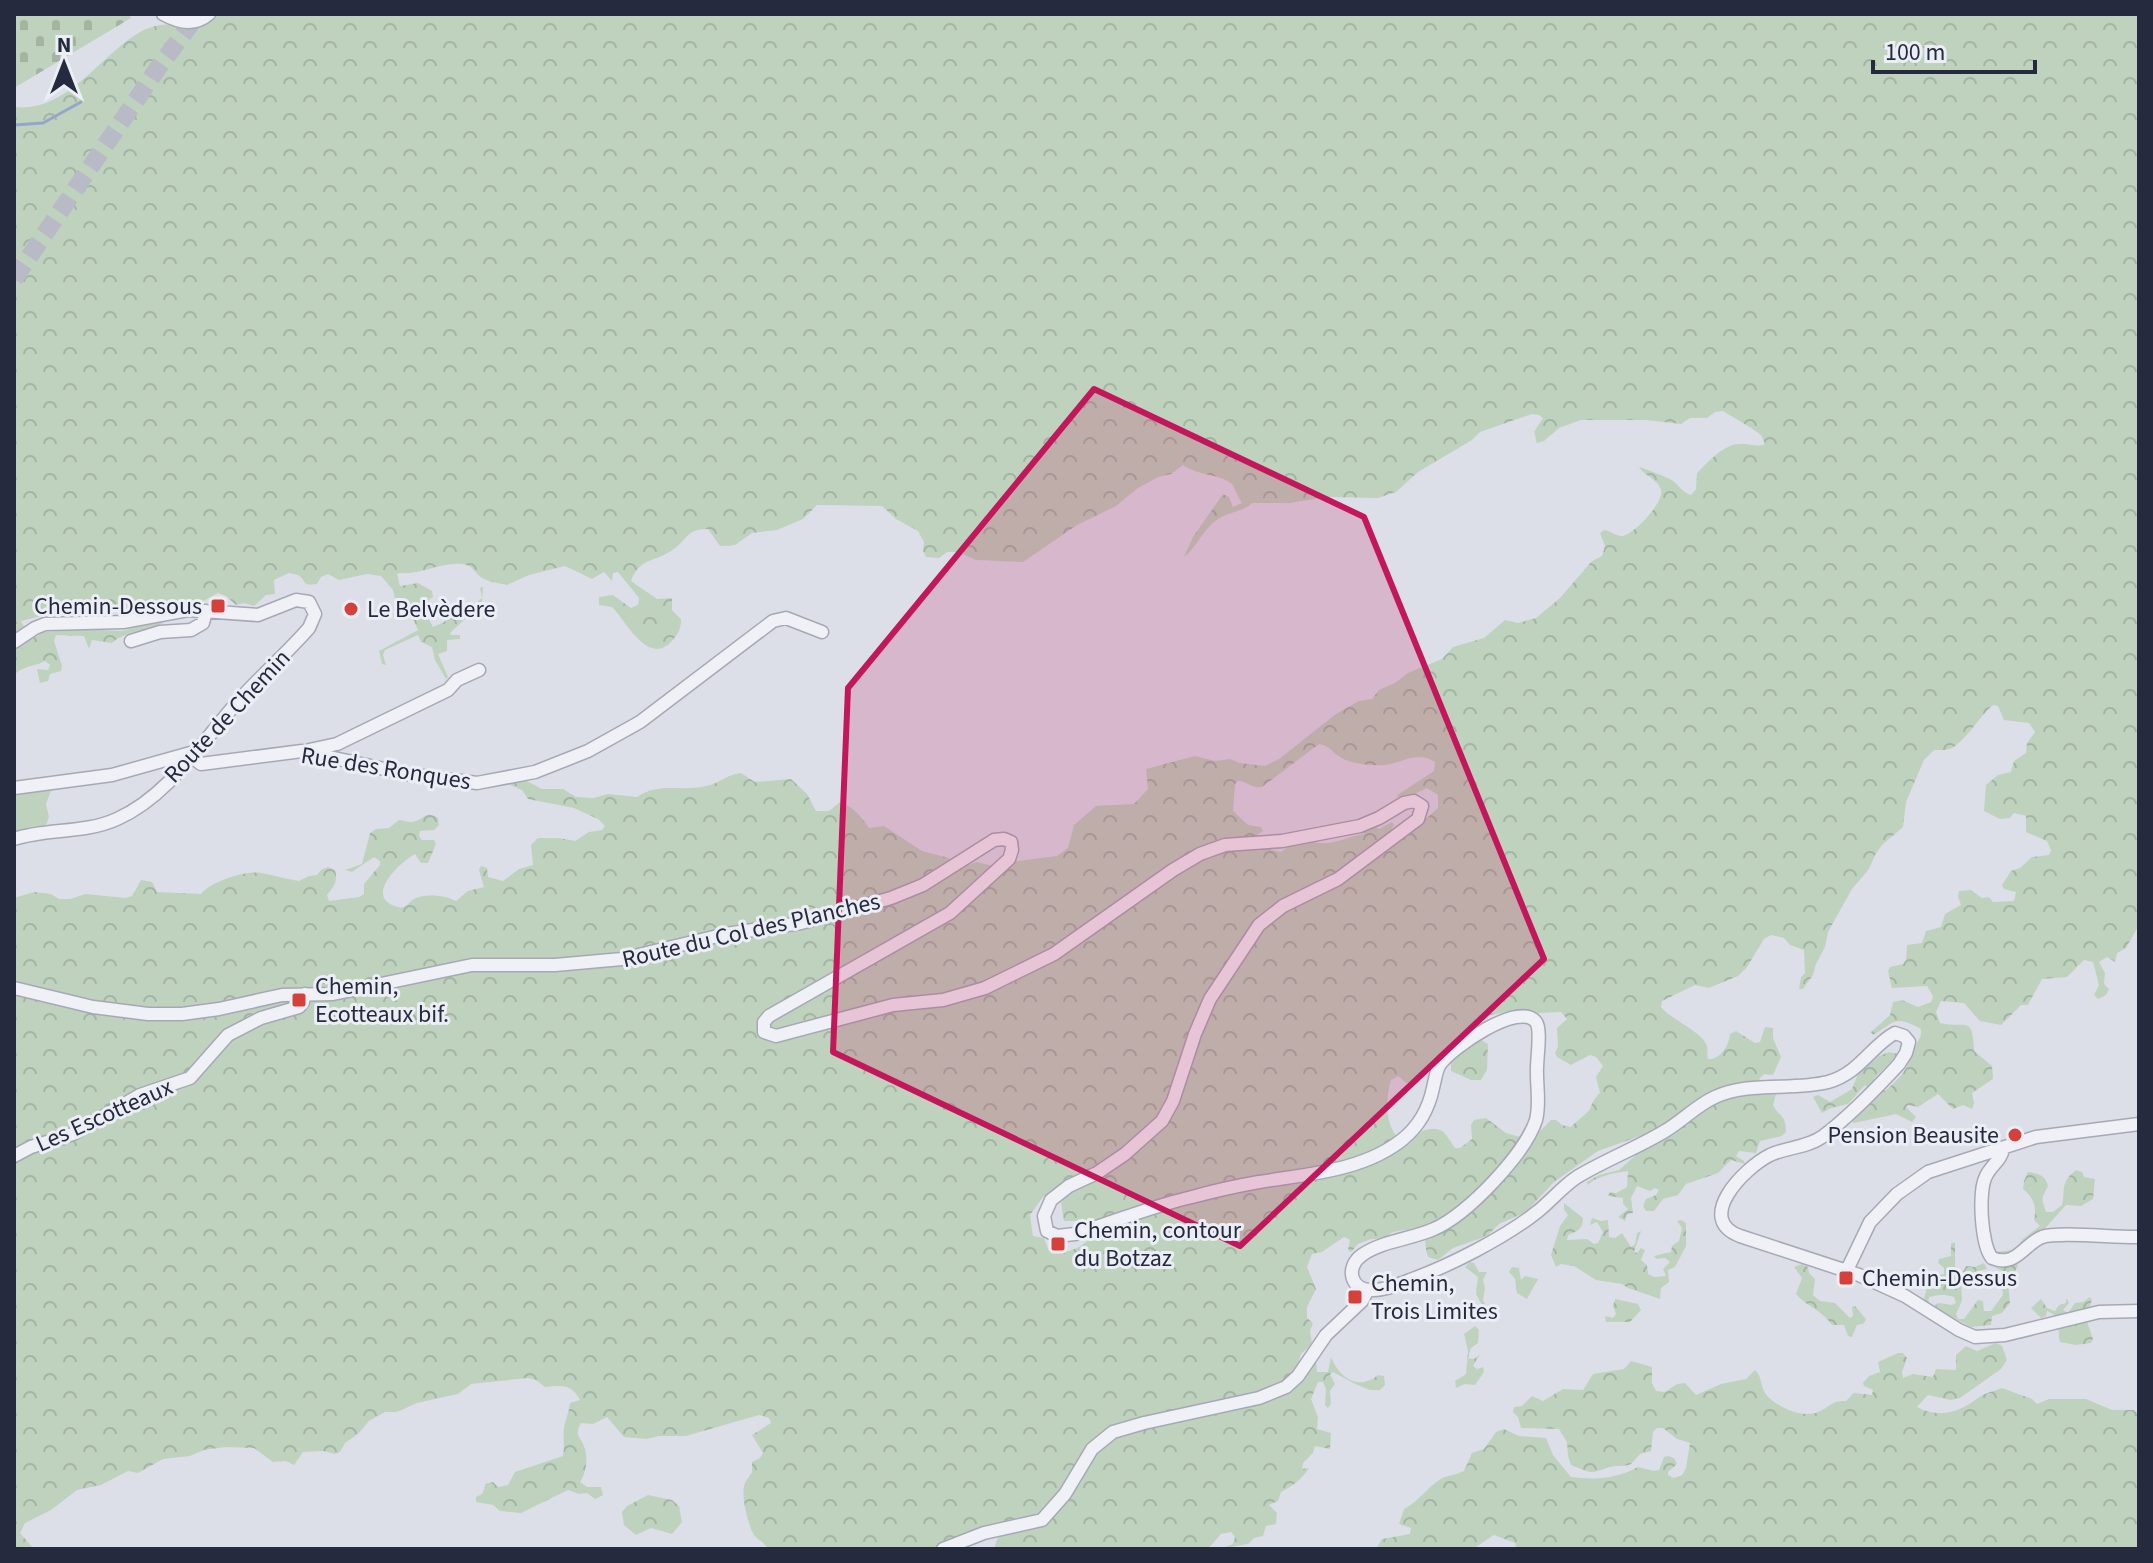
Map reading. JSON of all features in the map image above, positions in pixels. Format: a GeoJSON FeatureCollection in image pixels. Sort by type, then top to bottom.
{"type":"FeatureCollection","features":[{"type":"Feature","properties":{"kind":"street"},"geometry":{"type":"LineString","coordinates":[[163,14],[189,22],[201,20],[209,14]]}},
{"type":"Feature","properties":{"kind":"street","name":"Route de Chemin"},"geometry":{"type":"LineString","coordinates":[[14,642],[45,624],[123,622],[180,611],[258,615],[302,599],[313,606],[315,614],[305,632],[156,792],[114,820],[88,828],[14,839]]}},
{"type":"Feature","properties":{"kind":"street"},"geometry":{"type":"LineString","coordinates":[[131,641],[160,632],[191,630],[203,623],[206,611]]}},
{"type":"Feature","properties":{"kind":"street","name":"Rue des Ronques"},"geometry":{"type":"LineString","coordinates":[[193,754],[201,764],[302,751],[407,774],[477,783],[535,772],[588,751],[640,722],[773,621],[789,618],[822,632]]}},
{"type":"Feature","properties":{"kind":"street"},"geometry":{"type":"LineString","coordinates":[[302,751],[337,744],[448,690],[457,680],[479,670]]}},
{"type":"Feature","properties":{"kind":"street"},"geometry":{"type":"LineString","coordinates":[[14,788],[112,775],[193,754]]}},
{"type":"Feature","properties":{"kind":"street","name":"Route du Col des Planches"},"geometry":{"type":"LineString","coordinates":[[14,988],[93,1007],[159,1015],[193,1014],[282,995],[333,994],[472,965],[555,965],[622,959],[726,934],[794,925],[899,896],[923,885],[994,840],[1011,842],[1009,859],[950,913],[769,1016],[764,1022],[764,1032],[776,1036],[893,1005],[943,1000],[985,988],[1054,954],[1200,854],[1225,845],[1274,842],[1350,828],[1372,822],[1404,803],[1414,801],[1422,806],[1418,819],[1338,879],[1283,906],[1259,925],[1210,999],[1173,1101],[1162,1121],[1125,1154],[1060,1192],[1051,1200],[1044,1216],[1047,1231],[1057,1236],[1068,1235],[1189,1197],[1342,1168],[1367,1159],[1399,1143],[1415,1128],[1427,1108],[1439,1066],[1453,1051],[1500,1021],[1530,1016],[1539,1030],[1539,1101],[1532,1130],[1501,1172],[1466,1210],[1430,1231],[1360,1256],[1352,1268],[1352,1280],[1368,1290]]}},
{"type":"Feature","properties":{"kind":"street","name":"Les Escotteaux"},"geometry":{"type":"LineString","coordinates":[[14,1156],[31,1147],[73,1134],[140,1095],[190,1078],[228,1035],[261,1018],[299,1007],[305,994]]}},
{"type":"Feature","properties":{"kind":"street"},"geometry":{"type":"LineString","coordinates":[[943,1549],[984,1533],[1042,1520],[1074,1481],[1092,1449],[1113,1432],[1259,1398],[1286,1387],[1298,1376],[1330,1331],[1362,1301],[1368,1290],[1383,1289],[1413,1279],[1492,1241],[1536,1212],[1582,1175],[1667,1130],[1712,1099],[1734,1092],[1837,1079],[1871,1055],[1891,1035],[1900,1033],[1907,1038],[1908,1047],[1904,1058],[1890,1073],[1816,1141],[1772,1154],[1757,1163],[1726,1197],[1721,1208],[1721,1223],[1733,1234],[1847,1270],[1905,1296],[1963,1333],[1982,1338],[2099,1312],[2139,1311]]}},
{"type":"Feature","properties":{"kind":"street"},"geometry":{"type":"LineString","coordinates":[[1847,1270],[1870,1222],[1903,1188],[1935,1168],[2054,1133],[2139,1124]]}},
{"type":"Feature","properties":{"kind":"street"},"geometry":{"type":"LineString","coordinates":[[2003,1148],[2002,1156],[1985,1177],[1983,1192],[1984,1238],[1987,1252],[1992,1258],[2003,1261],[2015,1257],[2046,1236],[2139,1237]]}},
{"type":"Feature","properties":{"kind":"highlighted area"},"geometry":{"type":"Polygon","coordinates":[[[1094,389],[1364,517],[1544,959],[1240,1246],[833,1052],[848,688],[1094,389]]]}},
{"type":"Feature","properties":{"kind":"green space"},"geometry":{"type":"Polygon","coordinates":[[[14,14],[129,14],[131,18],[14,88],[14,14]]]}},
{"type":"Feature","properties":{"kind":"green space"},"geometry":{"type":"Polygon","coordinates":[[[207,14],[2139,14],[2139,925],[2126,948],[2117,953],[2115,962],[2107,957],[2099,962],[2105,973],[2104,984],[2109,989],[2106,995],[2098,999],[2094,995],[2099,985],[2093,962],[2084,960],[2067,977],[2042,979],[2028,1005],[2021,1005],[2001,1025],[1980,1021],[1964,1003],[1941,1001],[1936,1012],[1940,1023],[1970,1027],[1974,1051],[1992,1066],[1993,1079],[1972,1093],[1972,1109],[1963,1105],[1953,1109],[1938,1094],[1918,1107],[1906,1107],[1916,1117],[1912,1122],[1896,1114],[1854,1123],[1852,1120],[1874,1097],[1865,1085],[1848,1104],[1822,1113],[1813,1097],[1818,1095],[1830,1102],[1852,1089],[1858,1074],[1879,1056],[1889,1052],[1898,1054],[1874,1079],[1877,1086],[1885,1091],[1896,1081],[1904,1072],[1921,1029],[1900,1021],[1873,1035],[1871,1032],[1890,1015],[1893,1002],[1902,1000],[1918,1007],[1931,1002],[1933,996],[1927,986],[1892,988],[1890,967],[1903,964],[1907,945],[1922,943],[1926,931],[1941,927],[1945,914],[1961,905],[1959,891],[1971,890],[1982,898],[1989,897],[1993,902],[2014,901],[2016,892],[2004,889],[2002,885],[2011,871],[2020,868],[2032,857],[2049,855],[2051,850],[2047,841],[2026,832],[2026,816],[2014,813],[2010,818],[2000,819],[1984,811],[1986,785],[1998,775],[2011,772],[2014,761],[2026,753],[2027,743],[2035,732],[2029,723],[2004,720],[1998,706],[1993,705],[1958,744],[1946,750],[1934,750],[1924,760],[1906,802],[1903,827],[1882,845],[1869,869],[1852,889],[1828,932],[1813,975],[1803,989],[1799,989],[1805,973],[1804,950],[1790,945],[1784,938],[1771,935],[1764,939],[1738,976],[1709,988],[1695,985],[1662,1001],[1661,1007],[1665,1012],[1704,1041],[1708,1059],[1720,1055],[1730,1034],[1736,1031],[1755,1043],[1760,1042],[1765,1027],[1773,1028],[1773,1038],[1781,1057],[1773,1075],[1764,1074],[1759,1079],[1777,1091],[1773,1105],[1785,1122],[1786,1132],[1782,1136],[1760,1141],[1756,1153],[1739,1151],[1736,1156],[1745,1164],[1731,1160],[1718,1173],[1686,1184],[1678,1195],[1663,1199],[1654,1211],[1646,1211],[1643,1206],[1646,1199],[1656,1195],[1659,1190],[1655,1188],[1650,1191],[1637,1186],[1631,1198],[1633,1213],[1627,1214],[1625,1221],[1618,1217],[1628,1209],[1623,1204],[1623,1198],[1608,1196],[1610,1192],[1616,1193],[1627,1187],[1628,1171],[1601,1177],[1588,1185],[1587,1182],[1619,1170],[1646,1146],[1643,1135],[1598,1151],[1554,1182],[1526,1212],[1499,1224],[1487,1236],[1453,1248],[1438,1260],[1428,1257],[1422,1228],[1371,1239],[1358,1244],[1351,1252],[1348,1250],[1350,1240],[1344,1237],[1322,1252],[1312,1254],[1307,1267],[1316,1289],[1307,1307],[1307,1318],[1313,1323],[1310,1331],[1312,1344],[1301,1354],[1297,1368],[1316,1357],[1317,1372],[1328,1372],[1331,1357],[1345,1377],[1364,1382],[1378,1375],[1384,1376],[1385,1385],[1380,1390],[1370,1390],[1333,1372],[1330,1374],[1335,1384],[1330,1391],[1331,1404],[1328,1408],[1325,1405],[1326,1389],[1323,1382],[1318,1382],[1311,1399],[1318,1417],[1317,1429],[1331,1433],[1330,1449],[1315,1446],[1313,1453],[1303,1463],[1302,1469],[1309,1468],[1306,1472],[1281,1492],[1278,1501],[1269,1505],[1277,1513],[1276,1524],[1266,1526],[1263,1536],[1254,1538],[1248,1544],[1220,1549],[1233,1544],[1235,1537],[1231,1532],[1221,1534],[1208,1549],[994,1549],[999,1534],[994,1524],[969,1535],[967,1549],[768,1549],[754,1535],[743,1494],[752,1472],[752,1462],[763,1453],[752,1435],[771,1423],[769,1418],[759,1415],[686,1436],[647,1439],[624,1437],[607,1417],[593,1424],[581,1423],[578,1434],[585,1449],[586,1462],[580,1482],[587,1487],[601,1487],[603,1495],[595,1499],[587,1493],[568,1490],[521,1513],[500,1511],[493,1505],[476,1502],[476,1497],[482,1494],[486,1484],[493,1482],[498,1487],[508,1485],[515,1472],[563,1456],[564,1426],[570,1403],[580,1400],[570,1388],[545,1387],[528,1378],[471,1384],[458,1394],[417,1403],[397,1412],[385,1412],[369,1421],[345,1443],[340,1452],[303,1452],[294,1465],[286,1461],[273,1462],[254,1448],[226,1447],[163,1459],[138,1473],[128,1471],[101,1485],[77,1490],[51,1510],[25,1523],[20,1533],[34,1549],[14,1549],[14,898],[34,892],[51,894],[59,899],[86,894],[126,898],[132,896],[141,880],[152,882],[157,892],[201,894],[212,885],[238,875],[261,873],[299,881],[317,875],[328,867],[335,870],[336,877],[327,895],[329,901],[359,897],[364,894],[364,884],[380,861],[374,857],[352,872],[345,870],[362,864],[370,833],[389,828],[399,820],[411,822],[430,815],[438,818],[439,825],[434,830],[420,831],[419,836],[422,840],[434,840],[436,844],[428,863],[421,863],[415,854],[408,858],[387,880],[383,896],[398,907],[424,896],[441,896],[456,901],[468,891],[484,887],[479,870],[481,866],[487,868],[488,877],[503,881],[519,869],[533,865],[531,845],[538,838],[575,841],[605,826],[598,819],[574,808],[528,799],[522,790],[508,784],[523,779],[542,789],[563,789],[576,797],[594,798],[608,794],[637,797],[654,790],[697,788],[741,773],[755,782],[791,779],[807,794],[816,811],[829,811],[840,802],[857,813],[869,828],[884,826],[922,851],[949,858],[956,869],[977,862],[997,867],[1009,862],[1057,856],[1068,848],[1074,825],[1096,806],[1134,804],[1148,789],[1146,769],[1195,756],[1265,766],[1279,759],[1336,714],[1359,701],[1372,699],[1379,690],[1408,673],[1442,659],[1453,647],[1484,638],[1505,620],[1518,623],[1536,618],[1560,598],[1592,561],[1602,556],[1605,546],[1600,533],[1604,530],[1620,536],[1627,534],[1654,509],[1661,490],[1639,467],[1670,479],[1691,495],[1696,489],[1697,473],[1722,451],[1733,445],[1765,444],[1761,435],[1723,411],[1707,418],[1690,418],[1681,424],[1646,420],[1581,420],[1559,428],[1537,443],[1534,432],[1543,418],[1532,414],[1480,432],[1418,472],[1396,492],[1378,498],[1327,497],[1289,503],[1252,503],[1213,523],[1184,557],[1193,537],[1223,494],[1229,497],[1233,507],[1242,503],[1229,481],[1183,465],[1171,474],[1138,488],[1116,506],[1077,525],[1023,562],[976,560],[958,552],[947,552],[939,558],[926,557],[924,542],[918,531],[896,519],[882,506],[817,505],[803,519],[777,530],[752,533],[735,545],[720,546],[708,529],[694,531],[671,551],[639,568],[631,581],[657,599],[672,598],[672,610],[681,619],[671,642],[654,649],[638,639],[612,607],[599,605],[599,597],[613,595],[631,608],[638,605],[639,598],[618,572],[613,573],[612,581],[604,572],[592,579],[565,566],[529,575],[507,585],[485,579],[462,564],[397,574],[400,586],[418,583],[432,591],[427,616],[433,627],[482,598],[480,588],[483,587],[482,603],[471,608],[467,617],[450,633],[460,635],[460,639],[447,640],[447,651],[438,654],[448,677],[446,679],[435,660],[432,647],[421,642],[418,635],[385,650],[386,665],[382,664],[379,651],[418,630],[411,614],[397,609],[393,590],[381,576],[367,574],[339,580],[328,574],[321,577],[317,584],[306,584],[298,575],[289,573],[274,580],[275,594],[266,595],[254,606],[244,603],[236,605],[218,593],[194,606],[182,602],[161,608],[108,612],[86,610],[53,613],[21,621],[30,640],[44,632],[80,629],[122,631],[159,620],[163,623],[123,636],[112,643],[92,640],[89,649],[84,636],[56,635],[54,641],[61,671],[50,674],[48,681],[40,683],[37,669],[48,670],[50,665],[45,661],[24,668],[16,673],[14,689],[14,107],[51,101],[68,91],[144,30],[159,25],[206,24],[210,21],[207,14]],[[1319,744],[1262,787],[1241,781],[1235,784],[1233,811],[1248,825],[1261,827],[1263,831],[1257,835],[1258,846],[1281,852],[1305,838],[1320,843],[1335,842],[1364,834],[1364,828],[1373,825],[1379,829],[1392,822],[1394,825],[1389,833],[1398,838],[1411,832],[1438,808],[1438,795],[1427,788],[1406,798],[1396,796],[1434,771],[1435,762],[1416,757],[1385,765],[1362,764],[1345,759],[1319,744]],[[1521,1009],[1491,1015],[1467,1032],[1488,1044],[1487,1070],[1481,1080],[1471,1080],[1451,1071],[1451,1062],[1459,1053],[1464,1038],[1448,1047],[1415,1080],[1406,1083],[1398,1076],[1391,1080],[1387,1098],[1388,1118],[1401,1140],[1409,1144],[1422,1131],[1435,1129],[1443,1132],[1455,1148],[1460,1148],[1472,1139],[1471,1125],[1474,1120],[1486,1118],[1506,1133],[1531,1140],[1551,1120],[1571,1127],[1589,1111],[1600,1093],[1596,1077],[1603,1066],[1590,1055],[1571,1065],[1557,1057],[1557,1028],[1567,1019],[1561,1012],[1538,1013],[1521,1009]],[[1062,1184],[1043,1197],[1030,1215],[1033,1236],[1044,1238],[1049,1251],[1069,1251],[1097,1233],[1098,1226],[1094,1221],[1064,1221],[1061,1203],[1068,1193],[1062,1184]]]}},
{"type":"Feature","properties":{"kind":"green space"},"geometry":{"type":"Polygon","coordinates":[[[52,788],[46,804],[49,817],[45,828],[14,835],[14,791],[52,788]]]}},
{"type":"Feature","properties":{"kind":"green space"},"geometry":{"type":"Polygon","coordinates":[[[2076,1170],[2082,1172],[2084,1177],[2095,1179],[2093,1199],[2081,1206],[2066,1205],[2016,1261],[2018,1266],[2008,1283],[2010,1303],[2002,1313],[1992,1316],[1991,1325],[1971,1327],[1937,1309],[1935,1305],[1938,1303],[1956,1303],[1954,1297],[1929,1297],[1928,1305],[1923,1302],[1933,1276],[1944,1274],[1939,1259],[1951,1256],[1951,1244],[1955,1242],[1955,1266],[1963,1272],[1966,1266],[1975,1267],[1984,1263],[1987,1269],[1974,1272],[1961,1282],[1962,1301],[1956,1314],[1958,1319],[1964,1319],[1978,1300],[1983,1301],[1984,1311],[1991,1311],[2003,1295],[2002,1286],[2006,1278],[2004,1272],[1996,1268],[1998,1257],[1995,1252],[2015,1250],[2040,1226],[2034,1220],[2032,1199],[2023,1189],[2028,1172],[2038,1174],[2045,1180],[2048,1186],[2043,1201],[2046,1212],[2053,1212],[2062,1205],[2065,1183],[2076,1170]]]}},
{"type":"Feature","properties":{"kind":"green space"},"geometry":{"type":"Polygon","coordinates":[[[1564,1203],[1583,1218],[1581,1228],[1568,1235],[1567,1240],[1587,1239],[1598,1243],[1603,1232],[1597,1222],[1590,1225],[1592,1218],[1608,1220],[1609,1237],[1615,1238],[1622,1233],[1631,1247],[1641,1231],[1634,1252],[1641,1248],[1645,1250],[1641,1260],[1647,1265],[1648,1274],[1654,1277],[1666,1276],[1663,1269],[1670,1262],[1654,1256],[1671,1252],[1672,1246],[1679,1241],[1682,1228],[1677,1221],[1686,1223],[1686,1246],[1675,1267],[1668,1270],[1669,1282],[1661,1288],[1660,1299],[1622,1284],[1596,1280],[1574,1266],[1561,1264],[1556,1267],[1551,1255],[1560,1226],[1568,1215],[1564,1203]]]}},
{"type":"Feature","properties":{"kind":"green space"},"geometry":{"type":"Polygon","coordinates":[[[1470,1262],[1479,1272],[1487,1272],[1483,1280],[1483,1300],[1488,1310],[1484,1309],[1476,1294],[1478,1277],[1465,1267],[1470,1262]]]}},
{"type":"Feature","properties":{"kind":"green space"},"geometry":{"type":"Polygon","coordinates":[[[1802,1264],[1808,1267],[1815,1279],[1813,1295],[1820,1301],[1835,1303],[1850,1318],[1855,1306],[1866,1319],[1863,1324],[1857,1325],[1852,1337],[1848,1336],[1844,1325],[1832,1325],[1796,1294],[1802,1278],[1794,1267],[1802,1264]]]}},
{"type":"Feature","properties":{"kind":"green space"},"geometry":{"type":"Polygon","coordinates":[[[1512,1267],[1519,1268],[1521,1280],[1525,1276],[1538,1279],[1527,1299],[1517,1293],[1515,1279],[1509,1272],[1512,1267]]]}},
{"type":"Feature","properties":{"kind":"green space"},"geometry":{"type":"Polygon","coordinates":[[[2090,1297],[2090,1306],[2083,1310],[2093,1339],[2091,1343],[2076,1345],[2060,1342],[2055,1317],[2047,1311],[2046,1316],[2041,1318],[2031,1308],[2041,1299],[2047,1308],[2055,1311],[2059,1305],[2066,1303],[2066,1298],[2069,1303],[2063,1310],[2068,1313],[2075,1303],[2090,1297]]]}},
{"type":"Feature","properties":{"kind":"green space"},"geometry":{"type":"Polygon","coordinates":[[[1615,1299],[1638,1304],[1641,1310],[1630,1322],[1606,1322],[1605,1316],[1613,1318],[1616,1314],[1613,1306],[1615,1299]]]}},
{"type":"Feature","properties":{"kind":"green space"},"geometry":{"type":"Polygon","coordinates":[[[1475,1326],[1479,1330],[1478,1343],[1471,1348],[1468,1358],[1474,1359],[1480,1354],[1473,1366],[1477,1369],[1483,1367],[1484,1372],[1475,1385],[1465,1384],[1456,1388],[1455,1381],[1466,1374],[1468,1351],[1464,1334],[1475,1326]]]}},
{"type":"Feature","properties":{"kind":"green space"},"geometry":{"type":"Polygon","coordinates":[[[1996,1343],[2002,1346],[2007,1360],[2001,1369],[1960,1398],[1951,1400],[1928,1395],[1917,1407],[1934,1413],[1949,1412],[2002,1388],[2032,1399],[2037,1404],[2049,1399],[2086,1399],[2112,1410],[2134,1410],[2139,1415],[2139,1549],[1517,1549],[1515,1543],[1494,1535],[1473,1549],[1376,1549],[1382,1539],[1410,1534],[1411,1528],[1399,1524],[1404,1509],[1439,1480],[1464,1471],[1472,1453],[1484,1449],[1496,1432],[1504,1429],[1519,1436],[1546,1438],[1553,1455],[1571,1477],[1606,1478],[1638,1467],[1659,1470],[1664,1457],[1668,1456],[1674,1458],[1677,1464],[1668,1475],[1674,1478],[1682,1475],[1690,1443],[1677,1439],[1663,1428],[1653,1432],[1651,1451],[1640,1454],[1631,1464],[1591,1472],[1571,1465],[1567,1442],[1559,1429],[1521,1428],[1513,1412],[1514,1407],[1522,1406],[1532,1396],[1543,1401],[1563,1389],[1583,1390],[1593,1374],[1624,1369],[1631,1361],[1652,1367],[1652,1383],[1656,1391],[1665,1392],[1685,1383],[1696,1395],[1721,1384],[1746,1379],[1755,1370],[1765,1393],[1775,1402],[1789,1410],[1811,1414],[1846,1401],[1854,1393],[1872,1395],[1873,1390],[1863,1383],[1869,1376],[1880,1372],[1878,1362],[1898,1353],[1903,1353],[1907,1358],[1903,1378],[1913,1374],[1933,1377],[1936,1369],[1956,1370],[1956,1355],[1966,1346],[1977,1351],[1996,1343]]]}},
{"type":"Feature","properties":{"kind":"green space"},"geometry":{"type":"Polygon","coordinates":[[[648,1495],[672,1500],[679,1506],[682,1522],[672,1534],[651,1528],[636,1535],[624,1525],[622,1512],[648,1495]]]}},
{"type":"Feature","properties":{"kind":"waterway"},"geometry":{"type":"LineString","coordinates":[[14,125],[43,123],[81,102]]}},
{"type":"Feature","properties":{"kind":"tunnel"},"geometry":{"type":"LineString","coordinates":[[14,279],[198,14]]}},
{"type":"Feature","properties":{"kind":"place","name":"Chemin-Dessous"},"geometry":{"type":"Point","coordinates":[218,606]}},
{"type":"Feature","properties":{"kind":"place","name":"Le Belvèdere"},"geometry":{"type":"Point","coordinates":[351,609]}},
{"type":"Feature","properties":{"kind":"place","name":"Chemin, Ecotteaux bif."},"geometry":{"type":"Point","coordinates":[299,1000]}},
{"type":"Feature","properties":{"kind":"place","name":"Pension Beausite"},"geometry":{"type":"Point","coordinates":[2015,1135]}},
{"type":"Feature","properties":{"kind":"place","name":"Chemin, contour du Botzaz"},"geometry":{"type":"Point","coordinates":[1058,1244]}},
{"type":"Feature","properties":{"kind":"place","name":"Chemin-Dessus"},"geometry":{"type":"Point","coordinates":[1846,1278]}},
{"type":"Feature","properties":{"kind":"place","name":"Chemin, Trois Limites"},"geometry":{"type":"Point","coordinates":[1355,1297]}}]}
